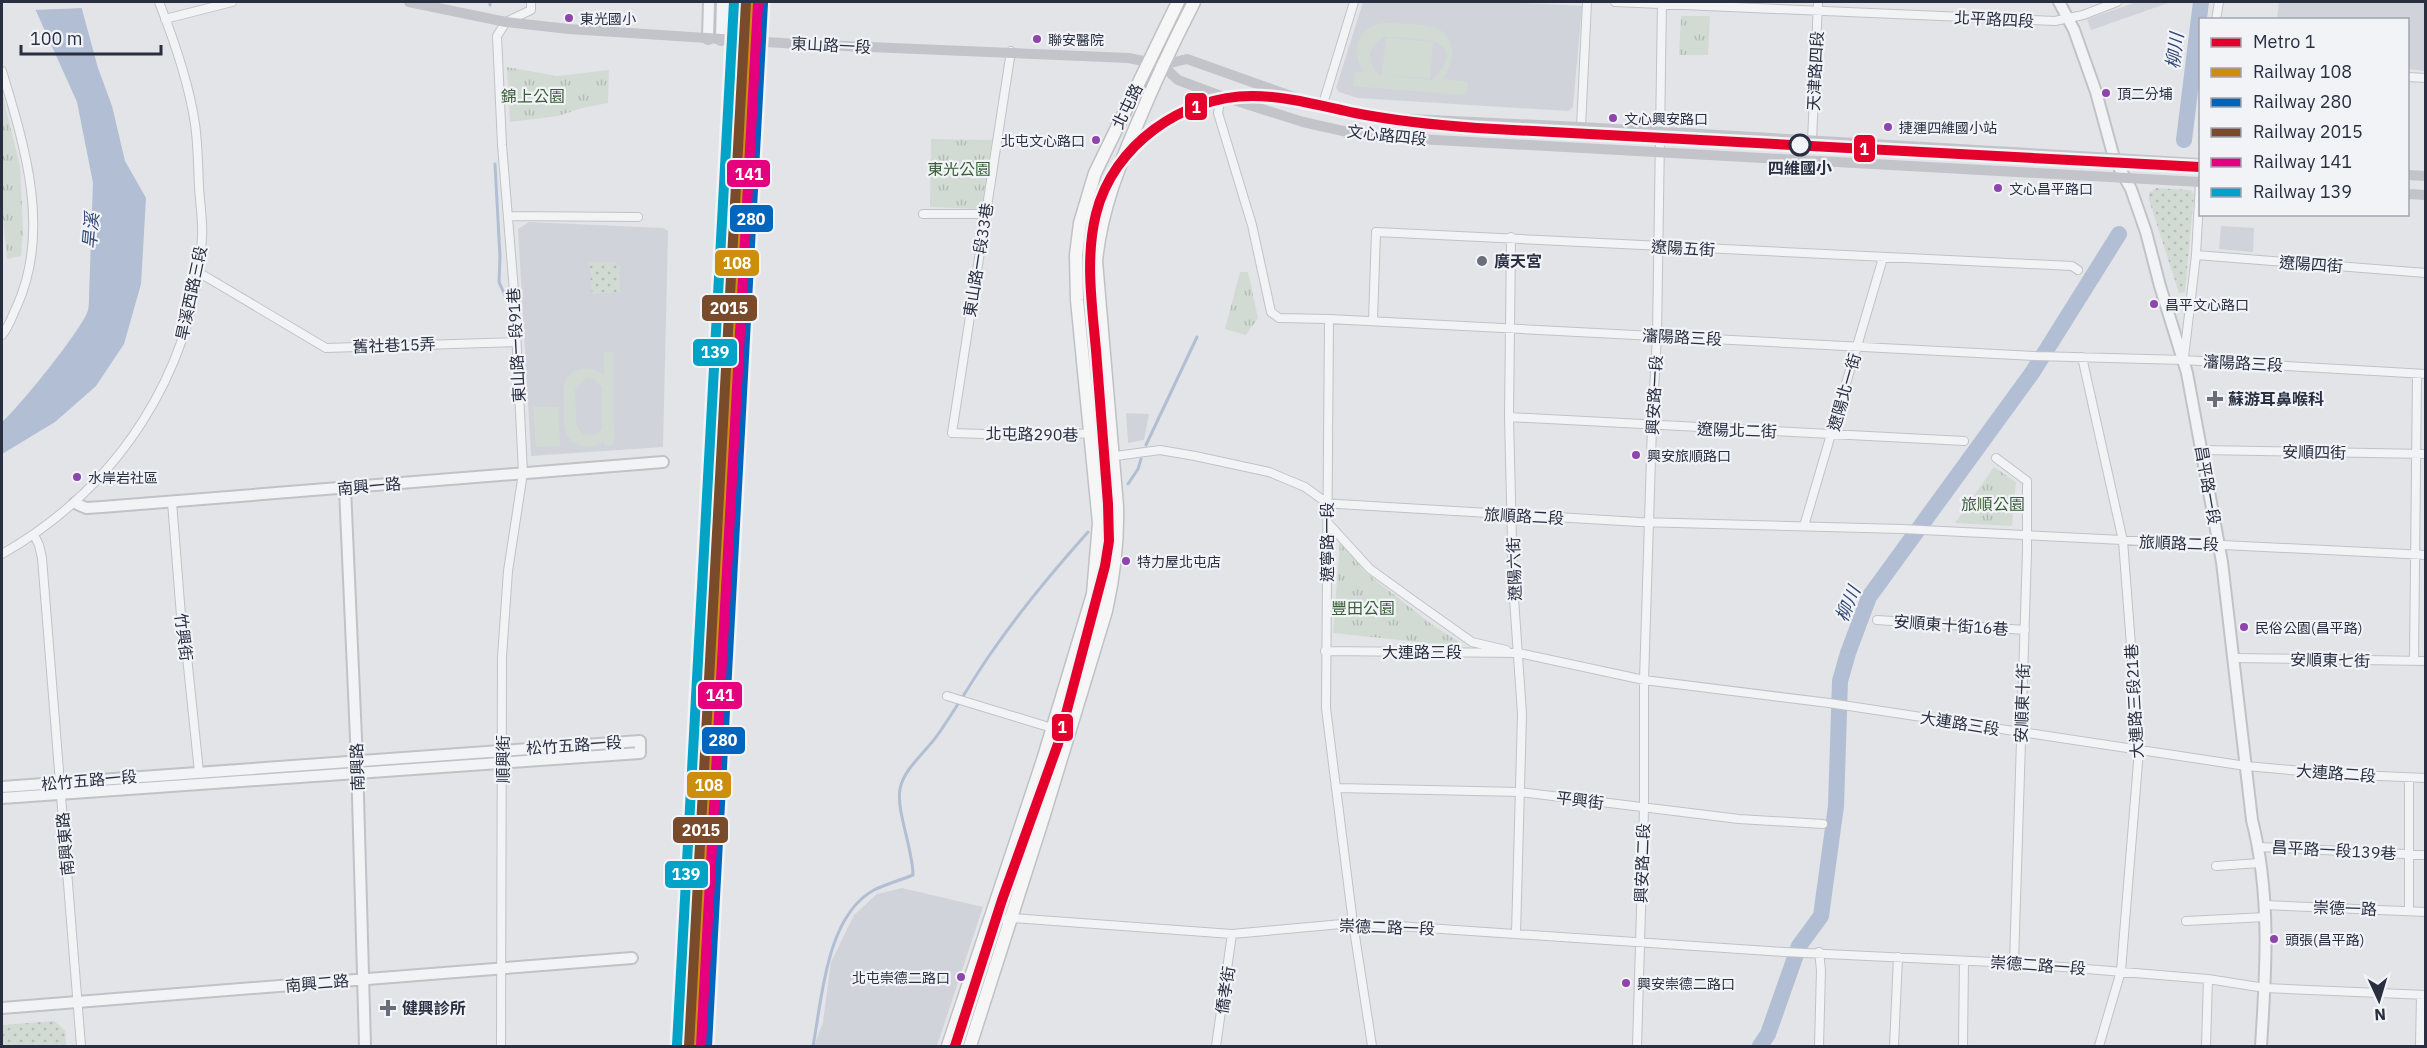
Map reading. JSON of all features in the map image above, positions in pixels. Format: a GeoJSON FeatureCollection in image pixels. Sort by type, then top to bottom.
{"type":"FeatureCollection","features":[{"type":"Feature","properties":{"kind":"main road","name":"東山路一段"},"geometry":{"type":"LineString","coordinates":[[409,2],[506,22],[569,29],[925,50],[1011,51],[1148,61]]}},
{"type":"Feature","properties":{"kind":"main road","name":"北屯路"},"geometry":{"type":"LineString","coordinates":[[1052,728],[1093,594],[1099,523],[1077,300],[1076,264],[1079,232],[1095,174],[1178,2]]}},
{"type":"Feature","properties":{"kind":"main road","name":"北屯路"},"geometry":{"type":"LineString","coordinates":[[1012,918],[1106,611],[1116,560],[1116,487],[1096,261],[1099,237],[1114,178],[1162,65],[1194,2]]}},
{"type":"Feature","properties":{"kind":"main road","name":"文心路四段"},"geometry":{"type":"LineString","coordinates":[[1162,65],[1186,59],[1322,107],[1381,118],[1581,127],[2199,163]]}},
{"type":"Feature","properties":{"kind":"main road","name":"文心路四段"},"geometry":{"type":"LineString","coordinates":[[1148,61],[1162,65],[1178,81],[1221,96],[1303,122],[1382,137],[2199,182]]}},
{"type":"Feature","properties":{"kind":"main road"},"geometry":{"type":"LineString","coordinates":[[2409,175],[2426,176]]}},
{"type":"Feature","properties":{"kind":"main road"},"geometry":{"type":"LineString","coordinates":[[2409,194],[2426,195]]}},
{"type":"Feature","properties":{"kind":"main road"},"geometry":{"type":"LineString","coordinates":[[948,1047],[1052,728]]}},
{"type":"Feature","properties":{"kind":"main road"},"geometry":{"type":"LineString","coordinates":[[970,1047],[1012,918]]}},
{"type":"Feature","properties":{"kind":"street","name":"旱溪西路三段"},"geometry":{"type":"LineString","coordinates":[[2,554],[34,535],[75,503],[122,452],[151,408],[171,371],[183,339],[198,272],[203,234],[195,125],[185,80],[159,2]]}},
{"type":"Feature","properties":{"kind":"street"},"geometry":{"type":"LineString","coordinates":[[165,19],[232,2]]}},
{"type":"Feature","properties":{"kind":"street"},"geometry":{"type":"LineString","coordinates":[[506,22],[531,10],[531,2]]}},
{"type":"Feature","properties":{"kind":"street"},"geometry":{"type":"LineString","coordinates":[[708,38],[709,2]]}},
{"type":"Feature","properties":{"kind":"street"},"geometry":{"type":"LineString","coordinates":[[721,39],[722,2]]}},
{"type":"Feature","properties":{"kind":"street"},"geometry":{"type":"LineString","coordinates":[[1322,107],[1354,2]]}},
{"type":"Feature","properties":{"kind":"street"},"geometry":{"type":"LineString","coordinates":[[1581,127],[1587,2]]}},
{"type":"Feature","properties":{"kind":"street","name":"北平路四段"},"geometry":{"type":"LineString","coordinates":[[1615,2],[2055,21],[2083,15],[2117,2]]}},
{"type":"Feature","properties":{"kind":"street","name":"天津路四段"},"geometry":{"type":"LineString","coordinates":[[1812,141],[1818,2]]}},
{"type":"Feature","properties":{"kind":"street","name":"昌平路一段"},"geometry":{"type":"LineString","coordinates":[[2059,2],[2069,17],[2096,92],[2114,158],[2126,177],[2146,232],[2160,286],[2184,360],[2202,450],[2219,544],[2252,819],[2259,847],[2265,905],[2265,988],[2261,1047]]}},
{"type":"Feature","properties":{"kind":"street"},"geometry":{"type":"LineString","coordinates":[[2216,18],[2219,2]]}},
{"type":"Feature","properties":{"kind":"street","name":"興安路一段"},"geometry":{"type":"LineString","coordinates":[[1644,680],[1657,336],[1662,3]]}},
{"type":"Feature","properties":{"kind":"street","name":"東山路一段91巷"},"geometry":{"type":"LineString","coordinates":[[506,22],[497,36],[523,473]]}},
{"type":"Feature","properties":{"kind":"street","name":"東山路一段33巷"},"geometry":{"type":"LineString","coordinates":[[952,433],[1011,51]]}},
{"type":"Feature","properties":{"kind":"street"},"geometry":{"type":"LineString","coordinates":[[2,71],[32,188],[33,229],[26,287],[2,335]]}},
{"type":"Feature","properties":{"kind":"street"},"geometry":{"type":"LineString","coordinates":[[2409,77],[2426,78]]}},
{"type":"Feature","properties":{"kind":"street"},"geometry":{"type":"LineString","coordinates":[[1221,96],[1218,113],[1252,225],[1271,312],[1279,318],[1329,319]]}},
{"type":"Feature","properties":{"kind":"street"},"geometry":{"type":"LineString","coordinates":[[2184,360],[2193,292],[2199,200]]}},
{"type":"Feature","properties":{"kind":"street"},"geometry":{"type":"LineString","coordinates":[[924,214],[985,214]]}},
{"type":"Feature","properties":{"kind":"street"},"geometry":{"type":"LineString","coordinates":[[508,216],[638,217]]}},
{"type":"Feature","properties":{"kind":"street","name":"遼陽五街"},"geometry":{"type":"LineString","coordinates":[[1372,320],[1376,231],[2072,267],[2078,270]]}},
{"type":"Feature","properties":{"kind":"street","name":"遼陽六街"},"geometry":{"type":"LineString","coordinates":[[1511,237],[1509,417],[1513,584],[1520,653],[1522,714],[1516,934]]}},
{"type":"Feature","properties":{"kind":"street","name":"遼陽四街"},"geometry":{"type":"LineString","coordinates":[[2196,255],[2426,273]]}},
{"type":"Feature","properties":{"kind":"street","name":"遼陽北一街"},"geometry":{"type":"LineString","coordinates":[[1804,526],[1884,258]]}},
{"type":"Feature","properties":{"kind":"street","name":"舊社巷15弄"},"geometry":{"type":"LineString","coordinates":[[198,272],[326,348],[516,342]]}},
{"type":"Feature","properties":{"kind":"street","name":"瀋陽路三段"},"geometry":{"type":"LineString","coordinates":[[1329,319],[2036,356],[2184,360],[2421,374]]}},
{"type":"Feature","properties":{"kind":"street","name":"遼寧路一段"},"geometry":{"type":"LineString","coordinates":[[1329,319],[1326,708],[1353,923],[1372,1047]]}},
{"type":"Feature","properties":{"kind":"street","name":"大連路三段21巷"},"geometry":{"type":"LineString","coordinates":[[2082,357],[2123,541],[2139,750],[2121,971],[2099,1047]]}},
{"type":"Feature","properties":{"kind":"street"},"geometry":{"type":"LineString","coordinates":[[2414,661],[2416,454],[2421,374]]}},
{"type":"Feature","properties":{"kind":"street","name":"遼陽北二街"},"geometry":{"type":"LineString","coordinates":[[1509,417],[1964,441]]}},
{"type":"Feature","properties":{"kind":"street","name":"北屯路290巷"},"geometry":{"type":"LineString","coordinates":[[952,433],[1091,435],[1112,433]]}},
{"type":"Feature","properties":{"kind":"street","name":"安順四街"},"geometry":{"type":"LineString","coordinates":[[2202,450],[2426,454]]}},
{"type":"Feature","properties":{"kind":"street"},"geometry":{"type":"LineString","coordinates":[[1094,459],[1148,451],[1172,452],[1269,472],[1305,487],[1327,503]]}},
{"type":"Feature","properties":{"kind":"street","name":"安順東十街"},"geometry":{"type":"LineString","coordinates":[[1996,459],[2027,481],[2025,630],[2014,963]]}},
{"type":"Feature","properties":{"kind":"street","name":"南興一路"},"geometry":{"type":"LineString","coordinates":[[75,503],[86,508],[663,462]]}},
{"type":"Feature","properties":{"kind":"street","name":"順興街"},"geometry":{"type":"LineString","coordinates":[[501,1047],[502,657],[508,571],[523,473]]}},
{"type":"Feature","properties":{"kind":"street","name":"南興路"},"geometry":{"type":"LineString","coordinates":[[345,488],[357,761],[365,1047]]}},
{"type":"Feature","properties":{"kind":"street","name":"竹興街"},"geometry":{"type":"LineString","coordinates":[[172,502],[183,641],[186,647],[199,772]]}},
{"type":"Feature","properties":{"kind":"street","name":"旅順路二段"},"geometry":{"type":"LineString","coordinates":[[1327,503],[1512,516],[1910,530],[2426,555]]}},
{"type":"Feature","properties":{"kind":"street","name":"大連路三段"},"geometry":{"type":"LineString","coordinates":[[1328,523],[1370,569],[1472,642],[1644,680],[1852,706],[2246,766]]}},
{"type":"Feature","properties":{"kind":"street","name":"南興東路"},"geometry":{"type":"LineString","coordinates":[[34,535],[42,558],[81,1047]]}},
{"type":"Feature","properties":{"kind":"street","name":"安順東十街16巷"},"geometry":{"type":"LineString","coordinates":[[1877,620],[2025,630]]}},
{"type":"Feature","properties":{"kind":"street","name":"大連路三段"},"geometry":{"type":"LineString","coordinates":[[1325,651],[1520,653]]}},
{"type":"Feature","properties":{"kind":"street","name":"安順東七街"},"geometry":{"type":"LineString","coordinates":[[2234,658],[2426,661]]}},
{"type":"Feature","properties":{"kind":"street","name":"興安路二段"},"geometry":{"type":"LineString","coordinates":[[1637,1047],[1644,808],[1644,680]]}},
{"type":"Feature","properties":{"kind":"street"},"geometry":{"type":"LineString","coordinates":[[950,697],[1052,728]]}},
{"type":"Feature","properties":{"kind":"street","name":"松竹五路一段"},"geometry":{"type":"LineString","coordinates":[[2,787],[357,761],[503,756],[640,753],[640,741],[503,756],[357,773],[2,798]]}},
{"type":"Feature","properties":{"kind":"street","name":"大連路二段"},"geometry":{"type":"LineString","coordinates":[[2246,766],[2334,774],[2426,778]]}},
{"type":"Feature","properties":{"kind":"street"},"geometry":{"type":"LineString","coordinates":[[2409,778],[2409,911]]}},
{"type":"Feature","properties":{"kind":"street","name":"平興街"},"geometry":{"type":"LineString","coordinates":[[1337,788],[1520,792],[1739,819],[1823,824]]}},
{"type":"Feature","properties":{"kind":"street","name":"昌平路一段139巷"},"geometry":{"type":"LineString","coordinates":[[2259,847],[2426,855]]}},
{"type":"Feature","properties":{"kind":"street"},"geometry":{"type":"LineString","coordinates":[[2216,866],[2260,863]]}},
{"type":"Feature","properties":{"kind":"street","name":"崇德一路"},"geometry":{"type":"LineString","coordinates":[[2265,905],[2426,912]]}},
{"type":"Feature","properties":{"kind":"street"},"geometry":{"type":"LineString","coordinates":[[2186,921],[2266,917]]}},
{"type":"Feature","properties":{"kind":"street","name":"崇德二路一段"},"geometry":{"type":"LineString","coordinates":[[990,920],[1012,918],[1232,934],[1353,923],[1784,952],[2014,963],[2208,979],[2265,988],[2423,995]]}},
{"type":"Feature","properties":{"kind":"street","name":"僑孝街"},"geometry":{"type":"LineString","coordinates":[[1216,1047],[1232,934]]}},
{"type":"Feature","properties":{"kind":"street"},"geometry":{"type":"LineString","coordinates":[[1815,952],[1821,970],[1819,1047]]}},
{"type":"Feature","properties":{"kind":"street"},"geometry":{"type":"LineString","coordinates":[[1894,1047],[1898,957]]}},
{"type":"Feature","properties":{"kind":"street","name":"南興二路"},"geometry":{"type":"LineString","coordinates":[[2,1008],[632,958]]}},
{"type":"Feature","properties":{"kind":"street"},"geometry":{"type":"LineString","coordinates":[[1963,1047],[1964,961]]}},
{"type":"Feature","properties":{"kind":"street"},"geometry":{"type":"LineString","coordinates":[[2206,1047],[2208,979]]}},
{"type":"Feature","properties":{"kind":"street"},"geometry":{"type":"LineString","coordinates":[[2420,1047],[2423,995]]}},
{"type":"Feature","properties":{"kind":"shaded area"},"geometry":{"type":"Polygon","coordinates":[[[1363,2],[1503,2],[1582,6],[1573,107],[1568,111],[1358,98],[1339,92],[1336,88],[1363,2]]]}},
{"type":"Feature","properties":{"kind":"shaded area"},"geometry":{"type":"Polygon","coordinates":[[[2137,2],[2171,2],[2091,30],[2087,19],[2137,2]]]}},
{"type":"Feature","properties":{"kind":"shaded area"},"geometry":{"type":"Polygon","coordinates":[[[2279,2],[2425,3],[2425,71],[2409,69],[2409,18],[2277,18],[2279,2]]]}},
{"type":"Feature","properties":{"kind":"shaded area"},"geometry":{"type":"Polygon","coordinates":[[[529,222],[663,228],[668,231],[663,447],[531,456],[518,229],[529,222]]]}},
{"type":"Feature","properties":{"kind":"shaded area"},"geometry":{"type":"Polygon","coordinates":[[[2221,226],[2254,228],[2253,252],[2219,249],[2221,226]]]}},
{"type":"Feature","properties":{"kind":"shaded area"},"geometry":{"type":"Polygon","coordinates":[[[1126,413],[1149,414],[1144,440],[1128,443],[1126,413]]]}},
{"type":"Feature","properties":{"kind":"shaded area"},"geometry":{"type":"Polygon","coordinates":[[[902,888],[983,907],[937,1046],[814,1046],[823,1022],[831,962],[854,915],[877,894],[902,888]]]}},
{"type":"Feature","properties":{"kind":"green space"},"geometry":{"type":"Polygon","coordinates":[[[1681,16],[1710,16],[1708,55],[1679,55],[1681,16]]]}},
{"type":"Feature","properties":{"kind":"green space"},"geometry":{"type":"Polygon","coordinates":[[[1416,24],[1443,32],[1448,37],[1452,51],[1449,66],[1442,79],[1468,82],[1466,95],[1353,86],[1355,72],[1364,72],[1357,56],[1359,41],[1368,29],[1375,25],[1416,24]],[[1384,37],[1374,46],[1370,55],[1371,65],[1379,75],[1432,80],[1444,66],[1447,55],[1444,47],[1435,42],[1423,39],[1384,37]]]}},
{"type":"Feature","properties":{"kind":"green space"},"geometry":{"type":"Polygon","coordinates":[[[1386,38],[1433,42],[1430,78],[1382,75],[1386,38]]]}},
{"type":"Feature","properties":{"kind":"green space","name":"錦上公園"},"geometry":{"type":"Polygon","coordinates":[[[507,67],[557,76],[609,70],[608,103],[558,116],[510,122],[507,67]]]}},
{"type":"Feature","properties":{"kind":"green space"},"geometry":{"type":"Polygon","coordinates":[[[2,93],[20,166],[23,230],[21,256],[7,259],[2,206],[2,93]]]}},
{"type":"Feature","properties":{"kind":"green space","name":"東光公園"},"geometry":{"type":"Polygon","coordinates":[[[931,139],[992,140],[983,209],[930,207],[931,139]]]}},
{"type":"Feature","properties":{"kind":"green space"},"geometry":{"type":"Polygon","coordinates":[[[2156,188],[2191,190],[2194,194],[2185,292],[2179,293],[2149,200],[2149,193],[2156,188]]]}},
{"type":"Feature","properties":{"kind":"green space"},"geometry":{"type":"Polygon","coordinates":[[[589,262],[616,262],[616,265],[620,265],[620,292],[592,294],[589,262]]]}},
{"type":"Feature","properties":{"kind":"green space"},"geometry":{"type":"Polygon","coordinates":[[[1240,272],[1248,272],[1258,318],[1246,335],[1225,329],[1240,272]]]}},
{"type":"Feature","properties":{"kind":"green space"},"geometry":{"type":"Polygon","coordinates":[[[604,352],[613,352],[614,444],[605,446],[604,441],[599,444],[582,446],[572,442],[566,432],[564,385],[570,374],[581,369],[594,370],[604,376],[604,352]],[[587,378],[575,389],[576,424],[582,434],[593,436],[602,429],[602,387],[595,380],[587,378]]]}},
{"type":"Feature","properties":{"kind":"green space"},"geometry":{"type":"Polygon","coordinates":[[[533,407],[558,407],[560,446],[536,447],[533,407]]]}},
{"type":"Feature","properties":{"kind":"green space","name":"旅順公園"},"geometry":{"type":"Polygon","coordinates":[[[1994,467],[2016,482],[2012,526],[1955,523],[1994,467]]]}},
{"type":"Feature","properties":{"kind":"green space","name":"豐田公園"},"geometry":{"type":"Polygon","coordinates":[[[1340,541],[1365,572],[1434,626],[1458,641],[1457,646],[1333,633],[1340,541]]]}},
{"type":"Feature","properties":{"kind":"green space"},"geometry":{"type":"Polygon","coordinates":[[[54,1021],[65,1030],[66,1046],[2,1046],[2,1025],[54,1021]]]}},
{"type":"Feature","properties":{"kind":"water"},"geometry":{"type":"Polygon","coordinates":[[[32,2],[80,2],[98,68],[112,106],[125,161],[146,198],[141,284],[124,344],[96,386],[55,422],[2,454],[2,422],[63,350],[84,319],[89,305],[93,183],[77,102],[32,2]]]}},
{"type":"Feature","properties":{"kind":"pier"},"geometry":{"type":"Polygon","coordinates":[[[29,2],[83,2],[85,8],[33,10],[29,2]]]}},
{"type":"Feature","properties":{"kind":"waterway","name":"柳川"},"geometry":{"type":"LineString","coordinates":[[2199,18],[2201,2]]}},
{"type":"Feature","properties":{"kind":"waterway","name":"柳川"},"geometry":{"type":"LineString","coordinates":[[2184,140],[2199,18]]}},
{"type":"Feature","properties":{"kind":"waterway"},"geometry":{"type":"LineString","coordinates":[[495,164],[500,257],[499,282],[508,302]]}},
{"type":"Feature","properties":{"kind":"waterway","name":"柳川"},"geometry":{"type":"LineString","coordinates":[[1760,1046],[1768,1034],[1799,946],[1821,916],[1836,806],[1840,681],[1869,597],[2032,373],[2119,234]]}},
{"type":"Feature","properties":{"kind":"waterway"},"geometry":{"type":"LineString","coordinates":[[1146,445],[1197,337]]}},
{"type":"Feature","properties":{"kind":"waterway"},"geometry":{"type":"LineString","coordinates":[[1128,484],[1138,469],[1141,459]]}},
{"type":"Feature","properties":{"kind":"waterway"},"geometry":{"type":"LineString","coordinates":[[813,1046],[829,960],[845,919],[858,902],[874,890],[913,875],[900,808],[902,781],[939,733],[984,663],[1014,622],[1088,532]]}},
{"type":"Feature","properties":{"kind":"metro line","name":"1"},"geometry":{"type":"LineString","coordinates":[[955,1046],[1002,900],[1058,744],[1105,566],[1109,541],[1108,504],[1090,282],[1091,247],[1096,214],[1105,189],[1118,166],[1154,129],[1177,115],[1201,105],[1226,98],[1265,96],[1385,118],[1477,128],[2199,167]]}},
{"type":"Feature","properties":{"kind":"rail line","name":"139"},"geometry":{"type":"LineString","coordinates":[[677,1045],[734,2]]}},
{"type":"Feature","properties":{"kind":"rail line","name":"2015"},"geometry":{"type":"LineString","coordinates":[[689,1046],[746,2]]}},
{"type":"Feature","properties":{"kind":"rail line","name":"108"},"geometry":{"type":"LineString","coordinates":[[695,1046],[751,2]]}},
{"type":"Feature","properties":{"kind":"rail line","name":"141"},"geometry":{"type":"LineString","coordinates":[[701,1046],[758,3]]}},
{"type":"Feature","properties":{"kind":"rail line","name":"280"},"geometry":{"type":"LineString","coordinates":[[707,1046],[763,3]]}},
{"type":"Feature","properties":{"kind":"place","name":"東光國小"},"geometry":{"type":"Point","coordinates":[569,18]}},
{"type":"Feature","properties":{"kind":"place","name":"聯安醫院"},"geometry":{"type":"Point","coordinates":[1037,39]}},
{"type":"Feature","properties":{"kind":"place","name":"頂二分埔"},"geometry":{"type":"Point","coordinates":[2106,93]}},
{"type":"Feature","properties":{"kind":"place","name":"文心興安路口"},"geometry":{"type":"Point","coordinates":[1613,118]}},
{"type":"Feature","properties":{"kind":"place","name":"捷運四維國小站"},"geometry":{"type":"Point","coordinates":[1888,127]}},
{"type":"Feature","properties":{"kind":"place","name":"北屯文心路口"},"geometry":{"type":"Point","coordinates":[1096,140]}},
{"type":"Feature","properties":{"kind":"place","name":"四維國小"},"geometry":{"type":"Point","coordinates":[1800,145]}},
{"type":"Feature","properties":{"kind":"place","name":"文心昌平路口"},"geometry":{"type":"Point","coordinates":[1998,188]}},
{"type":"Feature","properties":{"kind":"place","name":"廣天宮"},"geometry":{"type":"Point","coordinates":[1482,261]}},
{"type":"Feature","properties":{"kind":"place","name":"昌平文心路口"},"geometry":{"type":"Point","coordinates":[2154,304]}},
{"type":"Feature","properties":{"kind":"place","name":"蘇游耳鼻喉科"},"geometry":{"type":"Point","coordinates":[2215,399]}},
{"type":"Feature","properties":{"kind":"place","name":"興安旅順路口"},"geometry":{"type":"Point","coordinates":[1636,455]}},
{"type":"Feature","properties":{"kind":"place","name":"水岸岩社區"},"geometry":{"type":"Point","coordinates":[77,477]}},
{"type":"Feature","properties":{"kind":"place","name":"特力屋北屯店"},"geometry":{"type":"Point","coordinates":[1126,561]}},
{"type":"Feature","properties":{"kind":"place","name":"民俗公園(昌平路)"},"geometry":{"type":"Point","coordinates":[2244,627]}},
{"type":"Feature","properties":{"kind":"place","name":"頭張(昌平路)"},"geometry":{"type":"Point","coordinates":[2274,939]}},
{"type":"Feature","properties":{"kind":"place","name":"北屯崇德二路口"},"geometry":{"type":"Point","coordinates":[961,977]}},
{"type":"Feature","properties":{"kind":"place","name":"興安崇德二路口"},"geometry":{"type":"Point","coordinates":[1626,983]}},
{"type":"Feature","properties":{"kind":"place","name":"健興診所"},"geometry":{"type":"Point","coordinates":[388,1008]}},
{"type":"Feature","properties":{"kind":"water label","name":"旱溪"},"geometry":{"type":"Point","coordinates":[91,231]}}]}
